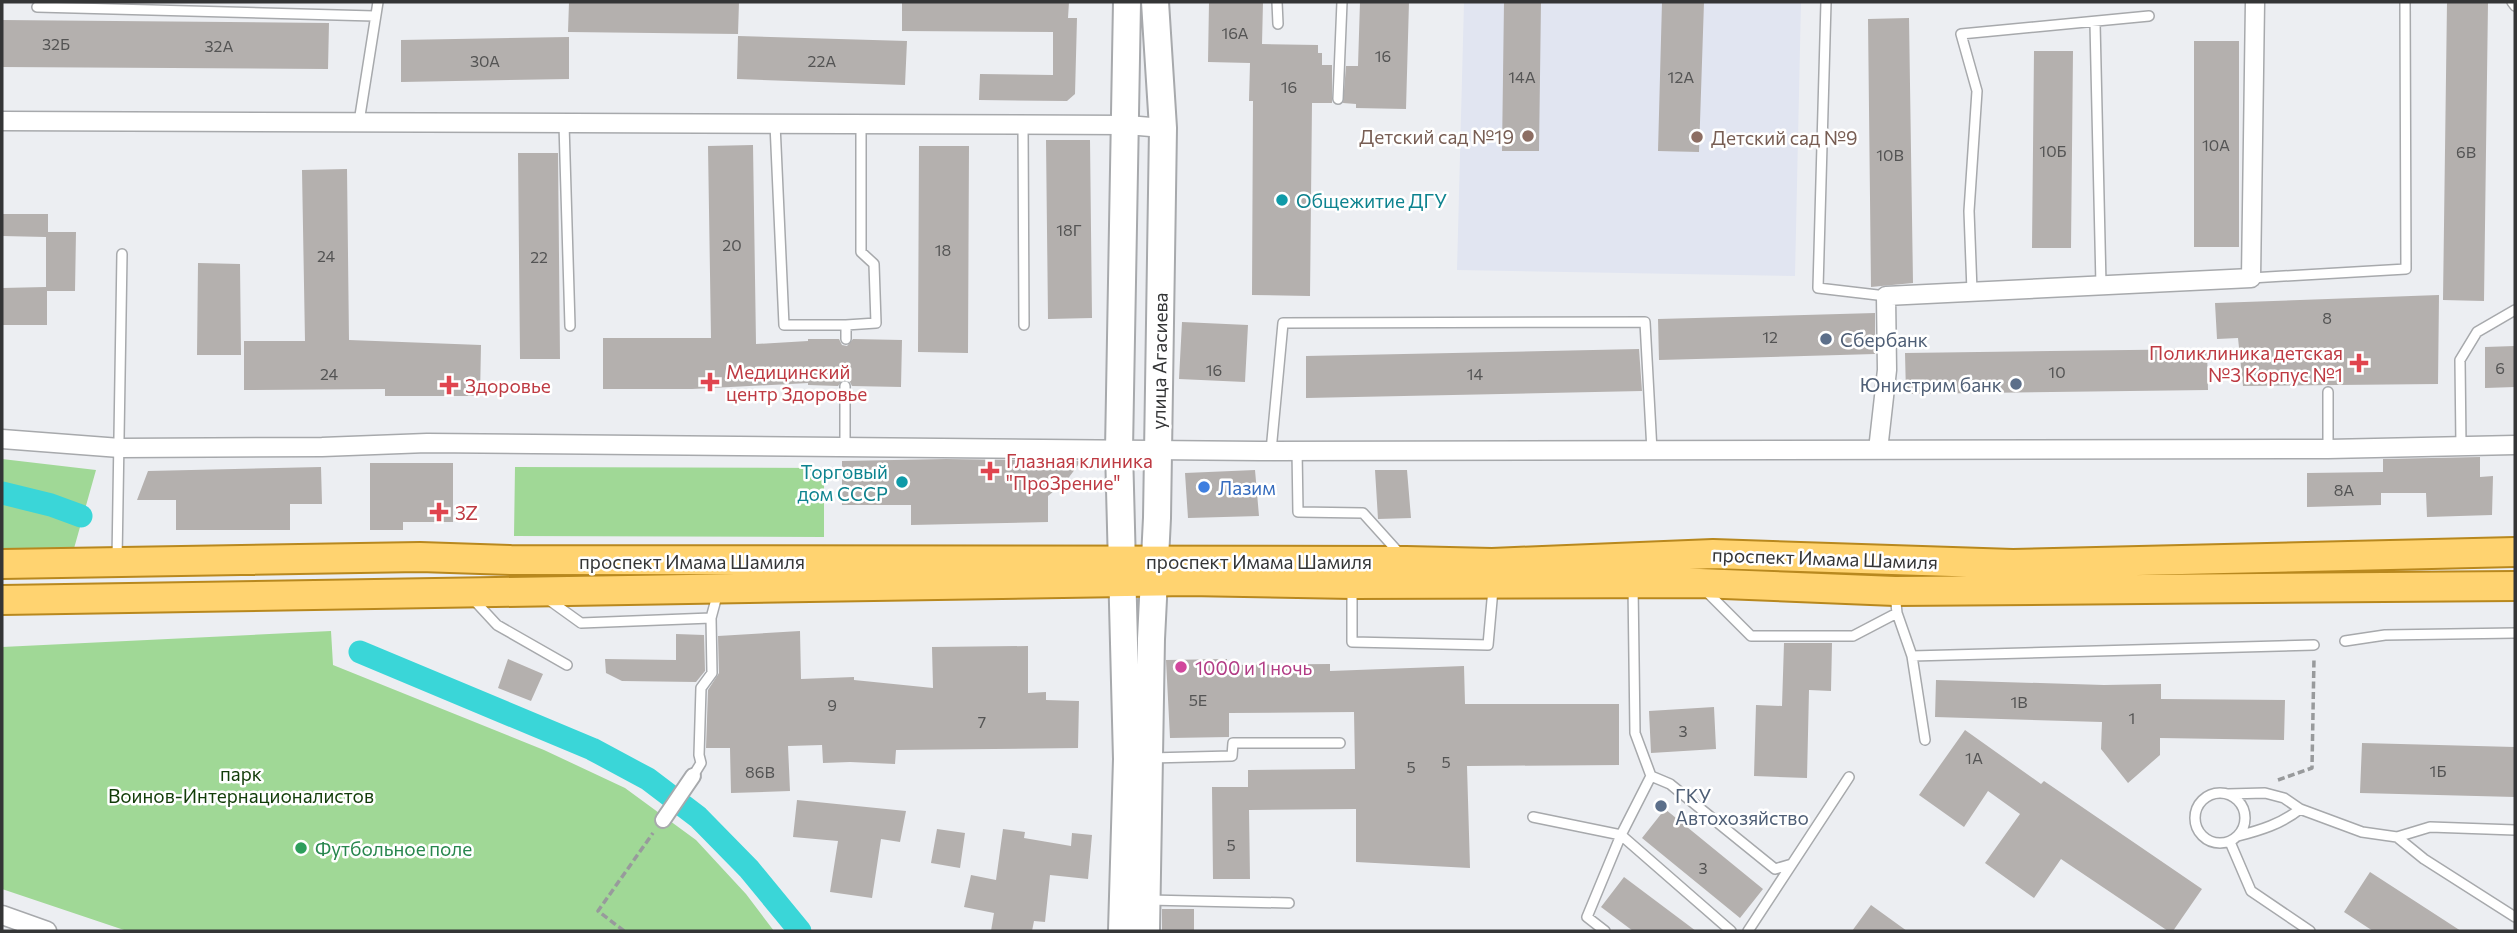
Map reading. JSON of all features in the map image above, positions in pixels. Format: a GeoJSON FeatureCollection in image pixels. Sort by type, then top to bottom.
{"type":"FeatureCollection","features":[{"type":"Feature","properties":{"kind":"main road","name":"улица Агасиева"},"geometry":{"type":"LineString","coordinates":[[1127,2],[1127,125],[1119,450],[1134,901],[1146,931]]}},
{"type":"Feature","properties":{"kind":"main road","name":"улица Агасиева"},"geometry":{"type":"LineString","coordinates":[[1122,931],[1134,901],[1149,758],[1158,449],[1163,128],[1155,2]]}},
{"type":"Feature","properties":{"kind":"main road","name":"проспект Имама Шамиля"},"geometry":{"type":"LineString","coordinates":[[2,564],[420,557],[511,561],[1154,571],[1406,561],[1492,563],[1713,554],[2013,564],[2515,552]]}},
{"type":"Feature","properties":{"kind":"main road","name":"проспект Имама Шамиля"},"geometry":{"type":"LineString","coordinates":[[2,600],[719,588],[1123,571]]}},
{"type":"Feature","properties":{"kind":"main road","name":"проспект Имама Шамиля"},"geometry":{"type":"LineString","coordinates":[[1154,571],[1352,584],[1699,583],[1896,602],[2515,586]]}},
{"type":"Feature","properties":{"kind":"street"},"geometry":{"type":"LineString","coordinates":[[1878,450],[1887,370],[1886,296],[2251,278],[2255,2]]}},
{"type":"Feature","properties":{"kind":"street"},"geometry":{"type":"LineString","coordinates":[[2,121],[1127,125],[1163,128]]}},
{"type":"Feature","properties":{"kind":"street"},"geometry":{"type":"LineString","coordinates":[[2,439],[120,448],[321,447],[427,443],[1271,451],[2328,449],[2515,445]]}},
{"type":"Feature","properties":{"kind":"street"},"geometry":{"type":"LineString","coordinates":[[663,820],[693,776]]}},
{"type":"Feature","properties":{"kind":"street"},"geometry":{"type":"LineString","coordinates":[[2,915],[47,931]]}},
{"type":"Feature","properties":{"kind":"lane"},"geometry":{"type":"LineString","coordinates":[[359,122],[377,2]]}},
{"type":"Feature","properties":{"kind":"lane"},"geometry":{"type":"LineString","coordinates":[[1277,2],[1278,23]]}},
{"type":"Feature","properties":{"kind":"lane"},"geometry":{"type":"LineString","coordinates":[[1338,99],[1342,2]]}},
{"type":"Feature","properties":{"kind":"lane"},"geometry":{"type":"LineString","coordinates":[[1826,2],[1818,288],[1886,296]]}},
{"type":"Feature","properties":{"kind":"lane"},"geometry":{"type":"LineString","coordinates":[[2251,278],[2406,269],[2405,2]]}},
{"type":"Feature","properties":{"kind":"lane"},"geometry":{"type":"LineString","coordinates":[[2512,2],[2515,6]]}},
{"type":"Feature","properties":{"kind":"lane"},"geometry":{"type":"LineString","coordinates":[[37,7],[373,16]]}},
{"type":"Feature","properties":{"kind":"lane"},"geometry":{"type":"LineString","coordinates":[[1972,291],[1969,211],[1977,91],[1961,34],[2149,16]]}},
{"type":"Feature","properties":{"kind":"lane"},"geometry":{"type":"LineString","coordinates":[[2095,23],[2101,285]]}},
{"type":"Feature","properties":{"kind":"lane"},"geometry":{"type":"LineString","coordinates":[[564,124],[570,326]]}},
{"type":"Feature","properties":{"kind":"lane"},"geometry":{"type":"LineString","coordinates":[[775,124],[784,325],[876,323],[874,264],[861,251],[861,125]]}},
{"type":"Feature","properties":{"kind":"lane"},"geometry":{"type":"LineString","coordinates":[[1023,126],[1024,325]]}},
{"type":"Feature","properties":{"kind":"lane"},"geometry":{"type":"LineString","coordinates":[[117,563],[122,254]]}},
{"type":"Feature","properties":{"kind":"lane"},"geometry":{"type":"LineString","coordinates":[[2461,448],[2460,360],[2477,332],[2515,310]]}},
{"type":"Feature","properties":{"kind":"lane"},"geometry":{"type":"LineString","coordinates":[[1271,451],[1283,323],[1645,322],[1652,451]]}},
{"type":"Feature","properties":{"kind":"lane"},"geometry":{"type":"LineString","coordinates":[[846,325],[846,339]]}},
{"type":"Feature","properties":{"kind":"lane"},"geometry":{"type":"LineString","coordinates":[[845,386],[845,447]]}},
{"type":"Feature","properties":{"kind":"lane"},"geometry":{"type":"LineString","coordinates":[[2328,392],[2328,449]]}},
{"type":"Feature","properties":{"kind":"lane"},"geometry":{"type":"LineString","coordinates":[[1297,450],[1298,512],[1363,513],[1406,561]]}},
{"type":"Feature","properties":{"kind":"lane"},"geometry":{"type":"LineString","coordinates":[[1352,584],[1352,642],[1488,645],[1493,583]]}},
{"type":"Feature","properties":{"kind":"lane"},"geometry":{"type":"LineString","coordinates":[[1605,931],[1587,917],[1621,835],[1651,776],[1635,733],[1633,583]]}},
{"type":"Feature","properties":{"kind":"lane"},"geometry":{"type":"LineString","coordinates":[[1699,583],[1751,636],[1853,636],[1896,602],[1912,656],[1925,740]]}},
{"type":"Feature","properties":{"kind":"lane"},"geometry":{"type":"LineString","coordinates":[[693,776],[701,764],[701,688],[712,673],[711,618],[719,588]]}},
{"type":"Feature","properties":{"kind":"lane"},"geometry":{"type":"LineString","coordinates":[[537,590],[581,623],[711,618]]}},
{"type":"Feature","properties":{"kind":"lane"},"geometry":{"type":"LineString","coordinates":[[466,591],[497,625],[567,665]]}},
{"type":"Feature","properties":{"kind":"lane"},"geometry":{"type":"LineString","coordinates":[[2345,640],[2385,635],[2515,633]]}},
{"type":"Feature","properties":{"kind":"lane"},"geometry":{"type":"LineString","coordinates":[[1912,656],[2314,645]]}},
{"type":"Feature","properties":{"kind":"lane"},"geometry":{"type":"LineString","coordinates":[[1149,758],[1232,756],[1233,743],[1340,743]]}},
{"type":"Feature","properties":{"kind":"lane"},"geometry":{"type":"LineString","coordinates":[[1651,776],[1671,784],[1775,869],[1792,864]]}},
{"type":"Feature","properties":{"kind":"lane"},"geometry":{"type":"LineString","coordinates":[[1748,931],[1849,777]]}},
{"type":"Feature","properties":{"kind":"lane"},"geometry":{"type":"LineString","coordinates":[[2234,839],[2246,821],[2245,812],[2236,797],[2219,792],[2203,799],[2195,815],[2196,824],[2205,838],[2213,842],[2234,839],[2270,827],[2300,809]]}},
{"type":"Feature","properties":{"kind":"lane"},"geometry":{"type":"LineString","coordinates":[[2228,794],[2265,793],[2284,798],[2300,809],[2362,832],[2397,837],[2430,827],[2515,830]]}},
{"type":"Feature","properties":{"kind":"lane"},"geometry":{"type":"LineString","coordinates":[[1533,817],[1621,835],[1731,931]]}},
{"type":"Feature","properties":{"kind":"lane"},"geometry":{"type":"LineString","coordinates":[[2397,837],[2424,859],[2515,917]]}},
{"type":"Feature","properties":{"kind":"lane"},"geometry":{"type":"LineString","coordinates":[[2234,839],[2251,891],[2305,930]]}},
{"type":"Feature","properties":{"kind":"lane"},"geometry":{"type":"LineString","coordinates":[[1134,901],[1289,902]]}},
{"type":"Feature","properties":{"kind":"path"},"geometry":{"type":"LineString","coordinates":[[2267,784],[2312,768],[2314,645]]}},
{"type":"Feature","properties":{"kind":"path"},"geometry":{"type":"LineString","coordinates":[[624,931],[598,911],[663,820]]}},
{"type":"Feature","properties":{"kind":"shaded area","name":"Детский сад №9"},"geometry":{"type":"Polygon","coordinates":[[[1464,2],[1801,2],[1795,276],[1457,270],[1464,2]]]}},
{"type":"Feature","properties":{"kind":"green space"},"geometry":{"type":"Polygon","coordinates":[[[2,459],[96,470],[73,552],[2,553],[2,459]]]}},
{"type":"Feature","properties":{"kind":"green space"},"geometry":{"type":"Polygon","coordinates":[[[515,467],[824,468],[824,537],[514,536],[515,467]]]}},
{"type":"Feature","properties":{"kind":"green space","name":"парк Воинов-Интернационалистов"},"geometry":{"type":"Polygon","coordinates":[[[331,631],[333,665],[544,750],[625,788],[696,840],[746,894],[774,931],[127,931],[2,889],[2,647],[331,631]]]}},
{"type":"Feature","properties":{"kind":"building"},"geometry":{"type":"Polygon","coordinates":[[[569,2],[739,2],[738,34],[568,32],[569,2]]]}},
{"type":"Feature","properties":{"kind":"building"},"geometry":{"type":"Polygon","coordinates":[[[902,2],[1069,2],[1068,18],[1077,18],[1075,94],[1067,101],[979,100],[980,74],[1053,75],[1053,32],[902,31],[902,2]]]}},
{"type":"Feature","properties":{"kind":"building"},"geometry":{"type":"Polygon","coordinates":[[[1209,2],[1263,2],[1262,44],[1318,45],[1318,53],[1322,53],[1322,65],[1332,65],[1332,103],[1312,103],[1310,296],[1252,295],[1253,101],[1249,101],[1250,63],[1208,62],[1209,2]]]}},
{"type":"Feature","properties":{"kind":"building"},"geometry":{"type":"Polygon","coordinates":[[[1360,2],[1409,2],[1406,109],[1356,108],[1356,104],[1343,103],[1346,66],[1358,66],[1360,2]]]}},
{"type":"Feature","properties":{"kind":"building"},"geometry":{"type":"Polygon","coordinates":[[[1504,2],[1541,2],[1539,151],[1502,151],[1504,2]]]}},
{"type":"Feature","properties":{"kind":"building"},"geometry":{"type":"Polygon","coordinates":[[[1662,2],[1704,2],[1699,152],[1658,151],[1662,2]]]}},
{"type":"Feature","properties":{"kind":"building"},"geometry":{"type":"Polygon","coordinates":[[[2447,2],[2488,2],[2484,301],[2443,300],[2447,2]]]}},
{"type":"Feature","properties":{"kind":"building"},"geometry":{"type":"Polygon","coordinates":[[[1909,18],[1913,283],[1871,287],[1868,19],[1909,18]]]}},
{"type":"Feature","properties":{"kind":"building"},"geometry":{"type":"Polygon","coordinates":[[[2,20],[329,23],[328,69],[2,67],[2,20]]]}},
{"type":"Feature","properties":{"kind":"building"},"geometry":{"type":"Polygon","coordinates":[[[738,36],[907,41],[905,85],[737,79],[738,36]]]}},
{"type":"Feature","properties":{"kind":"building"},"geometry":{"type":"Polygon","coordinates":[[[569,37],[569,79],[401,82],[401,40],[569,37]]]}},
{"type":"Feature","properties":{"kind":"building"},"geometry":{"type":"Polygon","coordinates":[[[2194,41],[2239,41],[2239,247],[2194,247],[2194,41]]]}},
{"type":"Feature","properties":{"kind":"building"},"geometry":{"type":"Polygon","coordinates":[[[2034,51],[2073,51],[2071,248],[2032,248],[2034,51]]]}},
{"type":"Feature","properties":{"kind":"building"},"geometry":{"type":"Polygon","coordinates":[[[1046,140],[1090,140],[1092,318],[1048,319],[1046,140]]]}},
{"type":"Feature","properties":{"kind":"building"},"geometry":{"type":"Polygon","coordinates":[[[753,145],[756,344],[839,339],[842,345],[847,346],[853,339],[902,340],[901,387],[852,386],[849,380],[844,379],[838,386],[808,383],[692,389],[603,389],[603,338],[711,338],[708,146],[753,145]]]}},
{"type":"Feature","properties":{"kind":"building"},"geometry":{"type":"Polygon","coordinates":[[[919,146],[969,146],[968,353],[918,352],[919,146]]]}},
{"type":"Feature","properties":{"kind":"building"},"geometry":{"type":"Polygon","coordinates":[[[518,153],[558,153],[560,359],[520,359],[518,153]]]}},
{"type":"Feature","properties":{"kind":"building"},"geometry":{"type":"Polygon","coordinates":[[[347,169],[349,340],[481,345],[480,396],[385,396],[385,389],[244,390],[244,341],[305,341],[302,170],[347,169]]]}},
{"type":"Feature","properties":{"kind":"building"},"geometry":{"type":"Polygon","coordinates":[[[2,214],[48,214],[48,232],[76,232],[75,291],[47,291],[47,325],[2,325],[2,288],[46,287],[46,237],[2,236],[2,214]]]}},
{"type":"Feature","properties":{"kind":"building"},"geometry":{"type":"Polygon","coordinates":[[[198,263],[240,264],[241,355],[197,355],[198,263]]]}},
{"type":"Feature","properties":{"kind":"building"},"geometry":{"type":"Polygon","coordinates":[[[2439,295],[2438,384],[2243,386],[2238,338],[2217,339],[2215,303],[2439,295]]]}},
{"type":"Feature","properties":{"kind":"building"},"geometry":{"type":"Polygon","coordinates":[[[1875,313],[1875,354],[1659,360],[1658,319],[1875,313]]]}},
{"type":"Feature","properties":{"kind":"building"},"geometry":{"type":"Polygon","coordinates":[[[1182,322],[1248,325],[1245,382],[1179,379],[1182,322]]]}},
{"type":"Feature","properties":{"kind":"building"},"geometry":{"type":"Polygon","coordinates":[[[2515,346],[2515,387],[2485,388],[2485,347],[2515,346]]]}},
{"type":"Feature","properties":{"kind":"building"},"geometry":{"type":"Polygon","coordinates":[[[1639,349],[1642,391],[1306,398],[1306,356],[1639,349]]]}},
{"type":"Feature","properties":{"kind":"building"},"geometry":{"type":"Polygon","coordinates":[[[2207,349],[2208,390],[1906,394],[1905,353],[2207,349]]]}},
{"type":"Feature","properties":{"kind":"building"},"geometry":{"type":"Polygon","coordinates":[[[2480,457],[2480,477],[2493,476],[2492,515],[2427,517],[2426,493],[2381,493],[2381,505],[2307,507],[2307,473],[2383,472],[2383,459],[2480,457]]]}},
{"type":"Feature","properties":{"kind":"building"},"geometry":{"type":"Polygon","coordinates":[[[842,461],[1081,461],[1067,480],[1048,496],[1048,522],[911,525],[911,505],[842,505],[842,461]]]}},
{"type":"Feature","properties":{"kind":"building"},"geometry":{"type":"Polygon","coordinates":[[[370,463],[453,463],[453,522],[403,522],[403,530],[370,530],[370,463]]]}},
{"type":"Feature","properties":{"kind":"building"},"geometry":{"type":"Polygon","coordinates":[[[321,467],[322,504],[290,504],[290,530],[176,530],[176,500],[137,500],[148,471],[321,467]]]}},
{"type":"Feature","properties":{"kind":"building"},"geometry":{"type":"Polygon","coordinates":[[[1255,470],[1259,516],[1188,518],[1185,473],[1255,470]]]}},
{"type":"Feature","properties":{"kind":"building"},"geometry":{"type":"Polygon","coordinates":[[[1375,470],[1407,470],[1411,518],[1378,519],[1375,470]]]}},
{"type":"Feature","properties":{"kind":"building"},"geometry":{"type":"Polygon","coordinates":[[[800,631],[801,679],[854,677],[854,680],[933,688],[932,647],[1028,646],[1028,693],[1046,692],[1046,700],[1079,701],[1078,748],[896,750],[895,764],[823,763],[822,745],[788,746],[790,791],[731,793],[730,748],[706,748],[708,690],[719,673],[718,636],[800,631]]]}},
{"type":"Feature","properties":{"kind":"building"},"geometry":{"type":"Polygon","coordinates":[[[676,634],[704,635],[705,671],[696,682],[622,681],[606,673],[605,659],[676,660],[676,634]]]}},
{"type":"Feature","properties":{"kind":"building"},"geometry":{"type":"Polygon","coordinates":[[[1784,643],[1832,643],[1831,691],[1809,690],[1807,778],[1754,776],[1756,705],[1782,706],[1784,643]]]}},
{"type":"Feature","properties":{"kind":"building"},"geometry":{"type":"Polygon","coordinates":[[[508,659],[543,674],[531,701],[498,688],[508,659]]]}},
{"type":"Feature","properties":{"kind":"building"},"geometry":{"type":"Polygon","coordinates":[[[1227,659],[1227,665],[1330,664],[1330,671],[1464,666],[1465,704],[1619,704],[1619,765],[1467,766],[1470,868],[1356,862],[1356,809],[1249,810],[1250,879],[1213,879],[1212,787],[1248,787],[1248,770],[1355,769],[1354,712],[1229,713],[1229,737],[1170,738],[1166,660],[1227,659]]]}},
{"type":"Feature","properties":{"kind":"building"},"geometry":{"type":"Polygon","coordinates":[[[1936,680],[2161,684],[2161,699],[2285,700],[2284,740],[2160,738],[2160,755],[2128,783],[2101,749],[2102,722],[1935,717],[1936,680]]]}},
{"type":"Feature","properties":{"kind":"building"},"geometry":{"type":"Polygon","coordinates":[[[1714,707],[1716,749],[1651,753],[1649,711],[1714,707]]]}},
{"type":"Feature","properties":{"kind":"building"},"geometry":{"type":"Polygon","coordinates":[[[1965,730],[2041,784],[2044,781],[2202,889],[2173,931],[2168,931],[2061,859],[2034,898],[1985,863],[2020,814],[1988,791],[1964,827],[1919,795],[1965,730]]]}},
{"type":"Feature","properties":{"kind":"building"},"geometry":{"type":"Polygon","coordinates":[[[2362,743],[2515,747],[2515,797],[2360,793],[2362,743]]]}},
{"type":"Feature","properties":{"kind":"building"},"geometry":{"type":"Polygon","coordinates":[[[797,800],[906,811],[900,842],[881,839],[872,898],[830,892],[838,841],[793,837],[797,800]]]}},
{"type":"Feature","properties":{"kind":"building"},"geometry":{"type":"Polygon","coordinates":[[[1665,809],[1763,889],[1740,918],[1642,838],[1665,809]]]}},
{"type":"Feature","properties":{"kind":"building"},"geometry":{"type":"Polygon","coordinates":[[[937,829],[965,833],[960,868],[931,863],[937,829]]]}},
{"type":"Feature","properties":{"kind":"building"},"geometry":{"type":"Polygon","coordinates":[[[1003,829],[1025,832],[1024,838],[1071,846],[1072,833],[1092,835],[1088,879],[1050,875],[1045,922],[1034,921],[1032,931],[991,931],[994,913],[964,907],[971,875],[996,880],[1003,829]]]}},
{"type":"Feature","properties":{"kind":"building"},"geometry":{"type":"Polygon","coordinates":[[[2370,872],[2461,931],[2373,931],[2344,912],[2370,872]]]}},
{"type":"Feature","properties":{"kind":"building"},"geometry":{"type":"Polygon","coordinates":[[[1624,877],[1696,931],[1633,931],[1601,907],[1624,877]]]}},
{"type":"Feature","properties":{"kind":"building"},"geometry":{"type":"Polygon","coordinates":[[[1871,905],[1907,931],[1852,931],[1871,905]]]}},
{"type":"Feature","properties":{"kind":"building"},"geometry":{"type":"Polygon","coordinates":[[[1162,909],[1194,909],[1194,931],[1162,931],[1162,909]]]}},
{"type":"Feature","properties":{"kind":"waterway"},"geometry":{"type":"LineString","coordinates":[[2,493],[51,505],[81,516]]}},
{"type":"Feature","properties":{"kind":"waterway"},"geometry":{"type":"LineString","coordinates":[[360,652],[592,749],[648,779],[698,817],[749,869],[800,931]]}},
{"type":"Feature","properties":{"kind":"place","name":"Детский сад №19"},"geometry":{"type":"Point","coordinates":[1528,136]}},
{"type":"Feature","properties":{"kind":"place","name":"Детский сад №9"},"geometry":{"type":"Point","coordinates":[1697,137]}},
{"type":"Feature","properties":{"kind":"place","name":"Общежитие ДГУ"},"geometry":{"type":"Point","coordinates":[1282,200]}},
{"type":"Feature","properties":{"kind":"place","name":"Сбербанк"},"geometry":{"type":"Point","coordinates":[1826,339]}},
{"type":"Feature","properties":{"kind":"place","name":"Поликлиника детская №3 Корпус №1"},"geometry":{"type":"Point","coordinates":[2359,363]}},
{"type":"Feature","properties":{"kind":"place","name":"Медицинский центр Здоровье"},"geometry":{"type":"Point","coordinates":[710,382]}},
{"type":"Feature","properties":{"kind":"place","name":"Юнистрим банк"},"geometry":{"type":"Point","coordinates":[2016,384]}},
{"type":"Feature","properties":{"kind":"place","name":"Здоровье"},"geometry":{"type":"Point","coordinates":[449,385]}},
{"type":"Feature","properties":{"kind":"place","name":"Глазная клиника \"ПроЗрение\""},"geometry":{"type":"Point","coordinates":[990,471]}},
{"type":"Feature","properties":{"kind":"place","name":"Торговый дом СССР"},"geometry":{"type":"Point","coordinates":[902,482]}},
{"type":"Feature","properties":{"kind":"place","name":"Лазим"},"geometry":{"type":"Point","coordinates":[1204,487]}},
{"type":"Feature","properties":{"kind":"place","name":"3Z"},"geometry":{"type":"Point","coordinates":[439,512]}},
{"type":"Feature","properties":{"kind":"place","name":"1000 и 1 ночь"},"geometry":{"type":"Point","coordinates":[1181,667]}},
{"type":"Feature","properties":{"kind":"place","name":"ГКУ Автохозяйство"},"geometry":{"type":"Point","coordinates":[1661,806]}},
{"type":"Feature","properties":{"kind":"place","name":"Футбольное поле"},"geometry":{"type":"Point","coordinates":[301,848]}}]}
